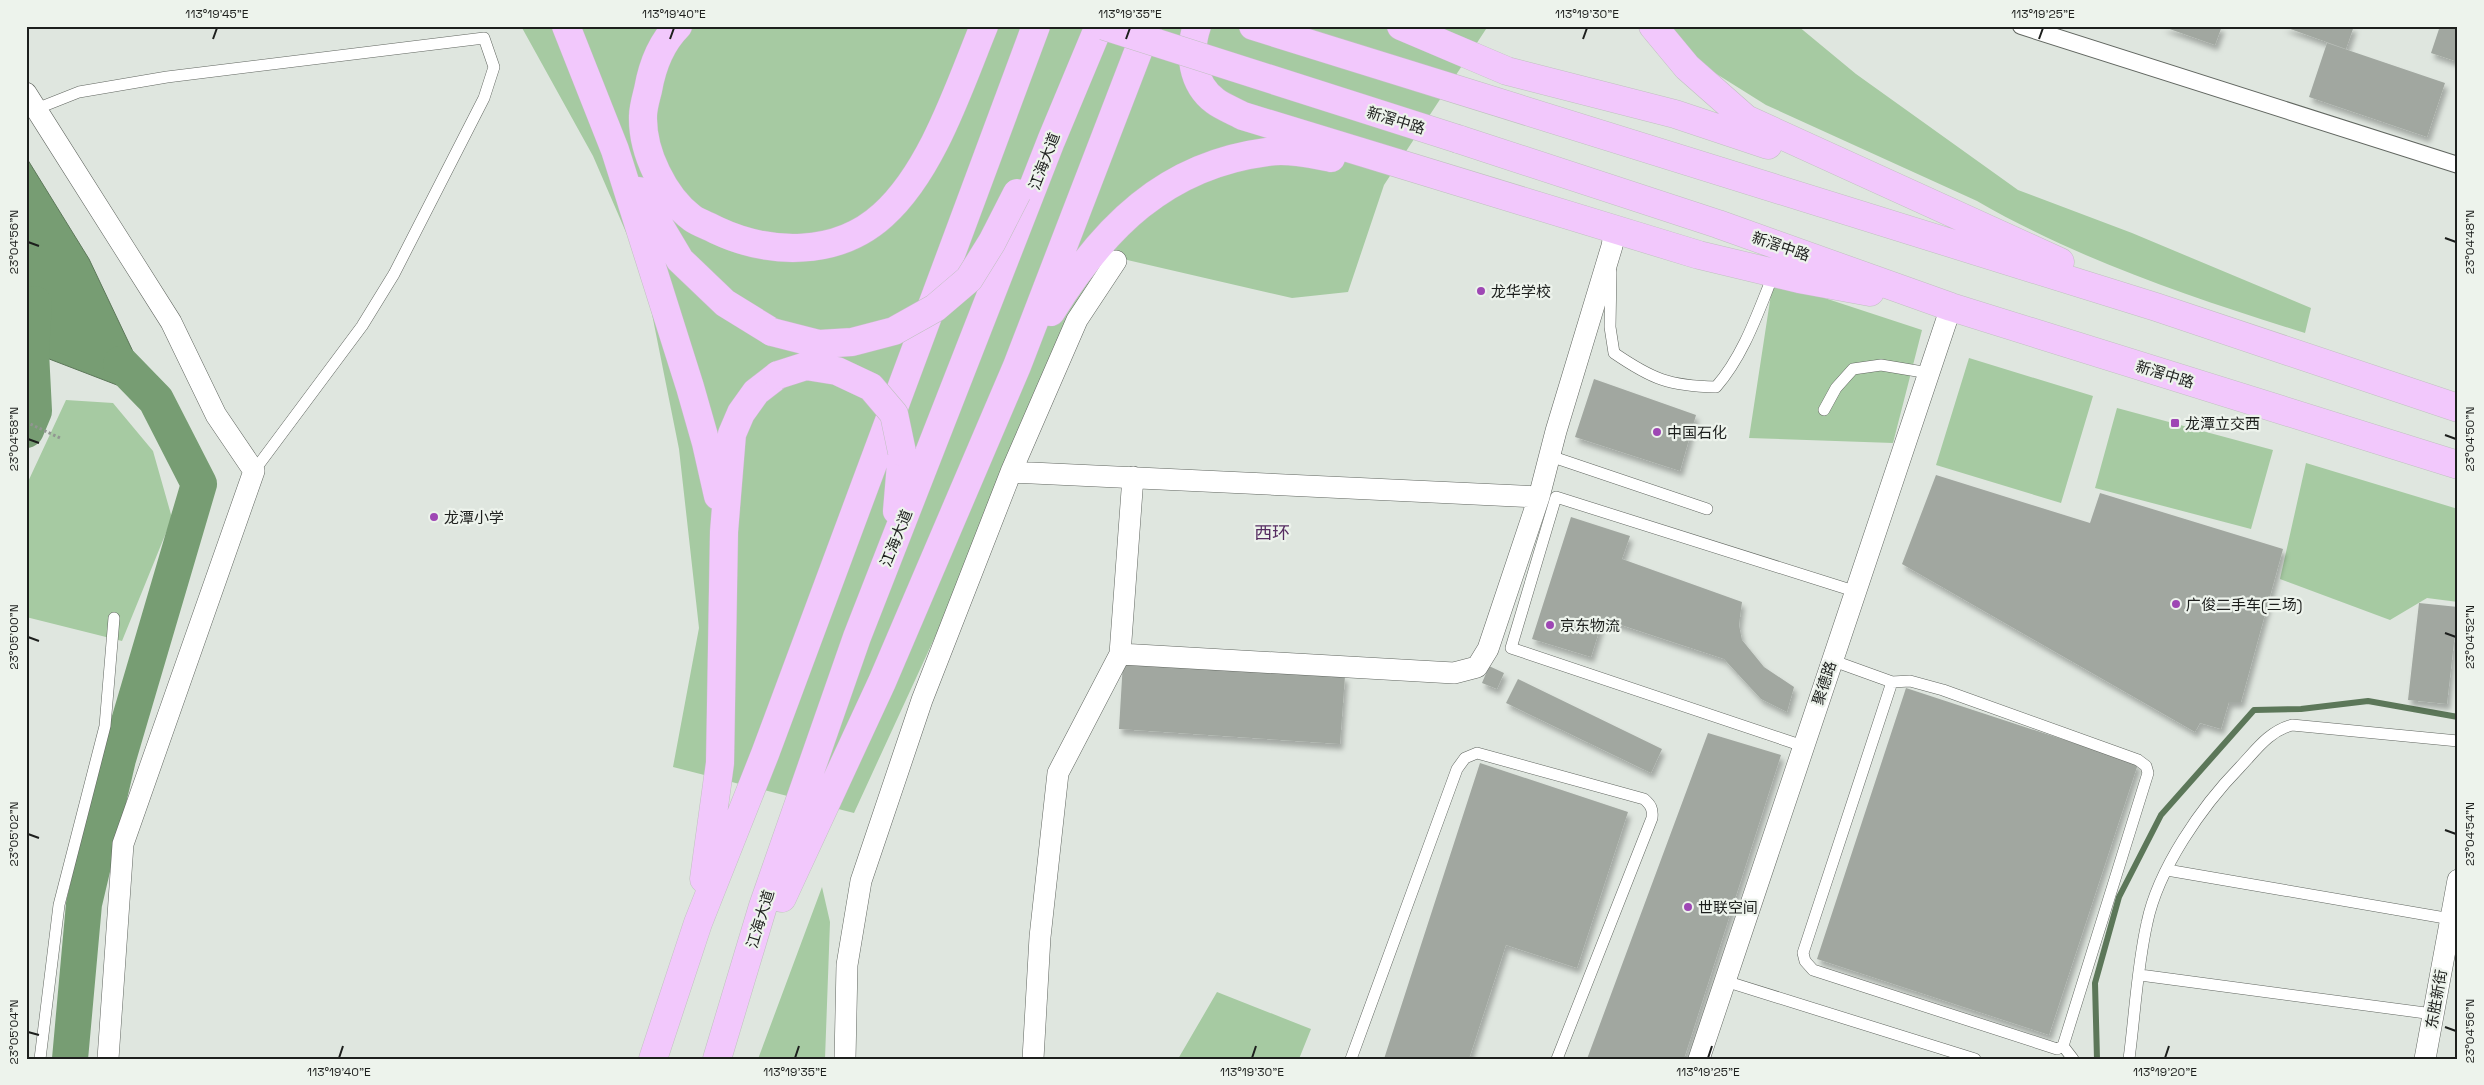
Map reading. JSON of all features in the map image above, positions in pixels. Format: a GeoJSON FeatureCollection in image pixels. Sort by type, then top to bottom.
{"type":"FeatureCollection","features":[{"type":"Feature","properties":{"kind":"highway"},"geometry":{"type":"LineString","coordinates":[[566,26],[615,150],[690,387],[706,443],[724,532]]}},
{"type":"Feature","properties":{"kind":"highway"},"geometry":{"type":"LineString","coordinates":[[678,26],[661,50],[650,77],[643,116],[650,159],[666,191],[692,219],[734,238],[776,249],[818,247],[853,235],[883,215],[914,178],[946,120],[984,26]]}},
{"type":"Feature","properties":{"kind":"highway"},"geometry":{"type":"LineString","coordinates":[[653,1059],[698,923],[765,754],[1036,26]]}},
{"type":"Feature","properties":{"kind":"highway"},"geometry":{"type":"LineString","coordinates":[[615,150],[680,260],[725,302],[772,332],[819,344],[852,342],[894,331],[935,308],[969,279],[992,242],[1099,26]]}},
{"type":"Feature","properties":{"kind":"highway","name":"江海大道"},"geometry":{"type":"LineString","coordinates":[[717,1059],[766,897],[888,554],[928,460],[1051,141],[1099,26]]}},
{"type":"Feature","properties":{"kind":"highway","name":"新滘中路"},"geometry":{"type":"LineString","coordinates":[[1104,26],[1237,71],[1458,139],[1718,224],[1951,307],[2458,465]]}},
{"type":"Feature","properties":{"kind":"highway"},"geometry":{"type":"LineString","coordinates":[[734,1001],[882,682],[1017,366],[1148,26]]}},
{"type":"Feature","properties":{"kind":"highway"},"geometry":{"type":"LineString","coordinates":[[1197,26],[1192,53],[1197,78],[1215,101],[1243,116],[1491,191],[1614,238],[1699,255],[1774,273],[1951,307]]}},
{"type":"Feature","properties":{"kind":"highway"},"geometry":{"type":"LineString","coordinates":[[1253,26],[2156,307],[2458,408]]}},
{"type":"Feature","properties":{"kind":"highway"},"geometry":{"type":"LineString","coordinates":[[1401,26],[1508,71],[1675,114],[1936,206]]}},
{"type":"Feature","properties":{"kind":"highway"},"geometry":{"type":"LineString","coordinates":[[1653,26],[1687,67],[1746,119],[2156,307]]}},
{"type":"Feature","properties":{"kind":"highway"},"geometry":{"type":"LineString","coordinates":[[1017,366],[1068,283],[1125,217],[1158,190],[1191,172],[1268,151],[1298,152],[1400,170],[1491,191]]}},
{"type":"Feature","properties":{"kind":"highway"},"geometry":{"type":"LineString","coordinates":[[698,923],[720,763],[724,532],[732,434],[741,413],[756,392],[778,375],[806,366],[837,371],[870,387],[894,414],[902,452],[900,496],[888,554]]}},
{"type":"Feature","properties":{"kind":"street"},"geometry":{"type":"LineString","coordinates":[[2021,26],[2458,165]]}},
{"type":"Feature","properties":{"kind":"street"},"geometry":{"type":"LineString","coordinates":[[31,101],[171,322],[216,415],[254,470],[123,844],[108,1059]]}},
{"type":"Feature","properties":{"kind":"street"},"geometry":{"type":"LineString","coordinates":[[1120,654],[1454,673],[1477,667],[1488,649],[1539,497],[1614,238]]}},
{"type":"Feature","properties":{"kind":"street"},"geometry":{"type":"LineString","coordinates":[[845,1059],[847,965],[861,881],[922,700],[1012,472],[1077,320],[1116,261]]}},
{"type":"Feature","properties":{"kind":"street","name":"聚德路"},"geometry":{"type":"LineString","coordinates":[[1698,1059],[1951,307]]}},
{"type":"Feature","properties":{"kind":"street"},"geometry":{"type":"LineString","coordinates":[[1012,472],[1539,497]]}},
{"type":"Feature","properties":{"kind":"street"},"geometry":{"type":"LineString","coordinates":[[1033,1059],[1040,937],[1058,773],[1120,654],[1133,477]]}},
{"type":"Feature","properties":{"kind":"street","name":"东胜新街"},"geometry":{"type":"LineString","coordinates":[[2425,1059],[2458,880]]}},
{"type":"Feature","properties":{"kind":"lane"},"geometry":{"type":"LineString","coordinates":[[31,101],[167,77],[484,38],[494,67],[484,98],[394,274],[362,326],[254,470]]}},
{"type":"Feature","properties":{"kind":"lane"},"geometry":{"type":"LineString","coordinates":[[1614,238],[1610,327],[1614,352],[1643,373],[1682,386],[1716,387],[1729,372],[1748,336],[1774,273]]}},
{"type":"Feature","properties":{"kind":"lane"},"geometry":{"type":"LineString","coordinates":[[1824,410],[1836,388],[1853,369],[1882,365],[1929,373]]}},
{"type":"Feature","properties":{"kind":"lane"},"geometry":{"type":"LineString","coordinates":[[1550,456],[1707,509]]}},
{"type":"Feature","properties":{"kind":"lane"},"geometry":{"type":"LineString","coordinates":[[1803,746],[1511,648],[1556,497],[1854,591]]}},
{"type":"Feature","properties":{"kind":"lane"},"geometry":{"type":"LineString","coordinates":[[40,1059],[59,905],[105,726],[114,618]]}},
{"type":"Feature","properties":{"kind":"lane"},"geometry":{"type":"LineString","coordinates":[[1831,660],[1892,682],[1910,681],[1943,690],[2138,760],[2146,766],[2148,773],[2063,1046],[2057,1049],[1814,970],[1805,961],[1803,953],[1815,913],[1892,682]]}},
{"type":"Feature","properties":{"kind":"lane"},"geometry":{"type":"LineString","coordinates":[[2128,1059],[2147,922],[2167,870],[2194,823],[2232,775],[2280,729],[2292,725],[2458,741]]}},
{"type":"Feature","properties":{"kind":"lane"},"geometry":{"type":"LineString","coordinates":[[1351,1059],[1457,769],[1465,758],[1477,753],[1644,799],[1650,804],[1652,811],[1652,818],[1557,1059]]}},
{"type":"Feature","properties":{"kind":"lane"},"geometry":{"type":"LineString","coordinates":[[2167,870],[2451,919]]}},
{"type":"Feature","properties":{"kind":"lane"},"geometry":{"type":"LineString","coordinates":[[2140,975],[2433,1014]]}},
{"type":"Feature","properties":{"kind":"lane"},"geometry":{"type":"LineString","coordinates":[[1724,981],[1975,1059]]}},
{"type":"Feature","properties":{"kind":"lane"},"geometry":{"type":"LineString","coordinates":[[2063,1046],[2073,1059]]}},
{"type":"Feature","properties":{"kind":"path"},"geometry":{"type":"LineString","coordinates":[[26,422],[60,438]]}},
{"type":"Feature","properties":{"kind":"shaded area"},"geometry":{"type":"Polygon","coordinates":[[[521,26],[1488,26],[1384,185],[1348,292],[1292,298],[1110,256],[854,813],[673,767],[699,628],[679,449],[644,274],[593,156],[521,26]]]}},
{"type":"Feature","properties":{"kind":"shaded area"},"geometry":{"type":"Polygon","coordinates":[[[1667,26],[1798,26],[1856,74],[2018,190],[2132,233],[2311,308],[2305,333],[2221,306],[2096,259],[2056,242],[1977,201],[1766,105],[1683,53],[1667,26]]]}},
{"type":"Feature","properties":{"kind":"shaded area"},"geometry":{"type":"Polygon","coordinates":[[[26,157],[89,259],[156,400],[31,352],[26,323],[26,157]]]}},
{"type":"Feature","properties":{"kind":"shaded area"},"geometry":{"type":"Polygon","coordinates":[[[1773,281],[1922,330],[1893,443],[1749,438],[1773,281]]]}},
{"type":"Feature","properties":{"kind":"shaded area"},"geometry":{"type":"Polygon","coordinates":[[[1969,358],[2093,396],[2061,503],[1936,465],[1969,358]]]}},
{"type":"Feature","properties":{"kind":"shaded area"},"geometry":{"type":"Polygon","coordinates":[[[66,400],[113,403],[153,451],[172,518],[122,641],[26,617],[26,486],[66,400]]]}},
{"type":"Feature","properties":{"kind":"shaded area"},"geometry":{"type":"Polygon","coordinates":[[[2117,408],[2273,450],[2251,529],[2095,488],[2117,408]]]}},
{"type":"Feature","properties":{"kind":"shaded area"},"geometry":{"type":"Polygon","coordinates":[[[2306,463],[2458,509],[2458,602],[2427,598],[2390,620],[2280,579],[2306,463]]]}},
{"type":"Feature","properties":{"kind":"shaded area"},"geometry":{"type":"Polygon","coordinates":[[[822,887],[830,922],[825,1059],[758,1059],[822,887]]]}},
{"type":"Feature","properties":{"kind":"shaded area"},"geometry":{"type":"Polygon","coordinates":[[[1217,992],[1311,1029],[1299,1059],[1178,1059],[1217,992]]]}},
{"type":"Feature","properties":{"kind":"building"},"geometry":{"type":"Polygon","coordinates":[[[2161,26],[2222,26],[2215,45],[2161,26]]]}},
{"type":"Feature","properties":{"kind":"building"},"geometry":{"type":"Polygon","coordinates":[[[2282,26],[2354,26],[2346,49],[2282,26]]]}},
{"type":"Feature","properties":{"kind":"building"},"geometry":{"type":"Polygon","coordinates":[[[2440,26],[2458,26],[2458,62],[2431,53],[2440,26]]]}},
{"type":"Feature","properties":{"kind":"building"},"geometry":{"type":"Polygon","coordinates":[[[2327,43],[2445,83],[2427,137],[2309,97],[2327,43]]]}},
{"type":"Feature","properties":{"kind":"building"},"geometry":{"type":"Polygon","coordinates":[[[1594,379],[1696,415],[1680,471],[1575,437],[1594,379]]]}},
{"type":"Feature","properties":{"kind":"building"},"geometry":{"type":"Polygon","coordinates":[[[1936,475],[2090,523],[2100,493],[2283,549],[2241,702],[2229,702],[2221,729],[2200,723],[2195,732],[1902,564],[1936,475]]]}},
{"type":"Feature","properties":{"kind":"building"},"geometry":{"type":"Polygon","coordinates":[[[1571,517],[1630,536],[1622,559],[1742,602],[1739,625],[1742,640],[1764,667],[1794,687],[1787,712],[1761,699],[1724,659],[1603,619],[1591,657],[1532,639],[1571,517]]]}},
{"type":"Feature","properties":{"kind":"building"},"geometry":{"type":"Polygon","coordinates":[[[2419,603],[2458,607],[2447,704],[2408,700],[2419,603]]]}},
{"type":"Feature","properties":{"kind":"building"},"geometry":{"type":"Polygon","coordinates":[[[1123,662],[1345,676],[1340,744],[1119,729],[1123,662]]]}},
{"type":"Feature","properties":{"kind":"building"},"geometry":{"type":"Polygon","coordinates":[[[1489,666],[1504,673],[1497,689],[1482,683],[1489,666]]]}},
{"type":"Feature","properties":{"kind":"building"},"geometry":{"type":"Polygon","coordinates":[[[1518,679],[1662,749],[1651,773],[1506,703],[1518,679]]]}},
{"type":"Feature","properties":{"kind":"building"},"geometry":{"type":"Polygon","coordinates":[[[1906,688],[2138,764],[2049,1035],[1817,959],[1906,688]]]}},
{"type":"Feature","properties":{"kind":"building","name":"世联空间"},"geometry":{"type":"Polygon","coordinates":[[[1708,733],[1781,755],[1684,1059],[1587,1059],[1708,733]]]}},
{"type":"Feature","properties":{"kind":"building"},"geometry":{"type":"Polygon","coordinates":[[[1480,763],[1628,812],[1577,968],[1506,945],[1469,1059],[1384,1059],[1480,763]]]}},
{"type":"Feature","properties":{"kind":"waterway"},"geometry":{"type":"LineString","coordinates":[[26,430],[34,411],[31,352],[34,304]]}},
{"type":"Feature","properties":{"kind":"waterway"},"geometry":{"type":"LineString","coordinates":[[70,1059],[84,904],[118,759],[199,484],[156,400],[121,364]]}},
{"type":"Feature","properties":{"kind":"waterway"},"geometry":{"type":"LineString","coordinates":[[2097,1059],[2095,983],[2119,897],[2161,815],[2254,710],[2301,709],[2368,701],[2458,717]]}},
{"type":"Feature","properties":{"kind":"place","name":"龙华学校"},"geometry":{"type":"Point","coordinates":[1481,291]}},
{"type":"Feature","properties":{"kind":"place","name":"龙潭立交西"},"geometry":{"type":"Point","coordinates":[2175,423]}},
{"type":"Feature","properties":{"kind":"place","name":"中国石化"},"geometry":{"type":"Point","coordinates":[1657,432]}},
{"type":"Feature","properties":{"kind":"place","name":"龙潭小学"},"geometry":{"type":"Point","coordinates":[434,517]}},
{"type":"Feature","properties":{"kind":"place","name":"广俊二手车(三场)"},"geometry":{"type":"Point","coordinates":[2176,604]}},
{"type":"Feature","properties":{"kind":"place","name":"京东物流"},"geometry":{"type":"Point","coordinates":[1550,625]}},
{"type":"Feature","properties":{"kind":"place","name":"世联空间"},"geometry":{"type":"Point","coordinates":[1688,907]}},
{"type":"Feature","properties":{"kind":"district","name":"西环"},"geometry":{"type":"Point","coordinates":[1272,532]}}]}
